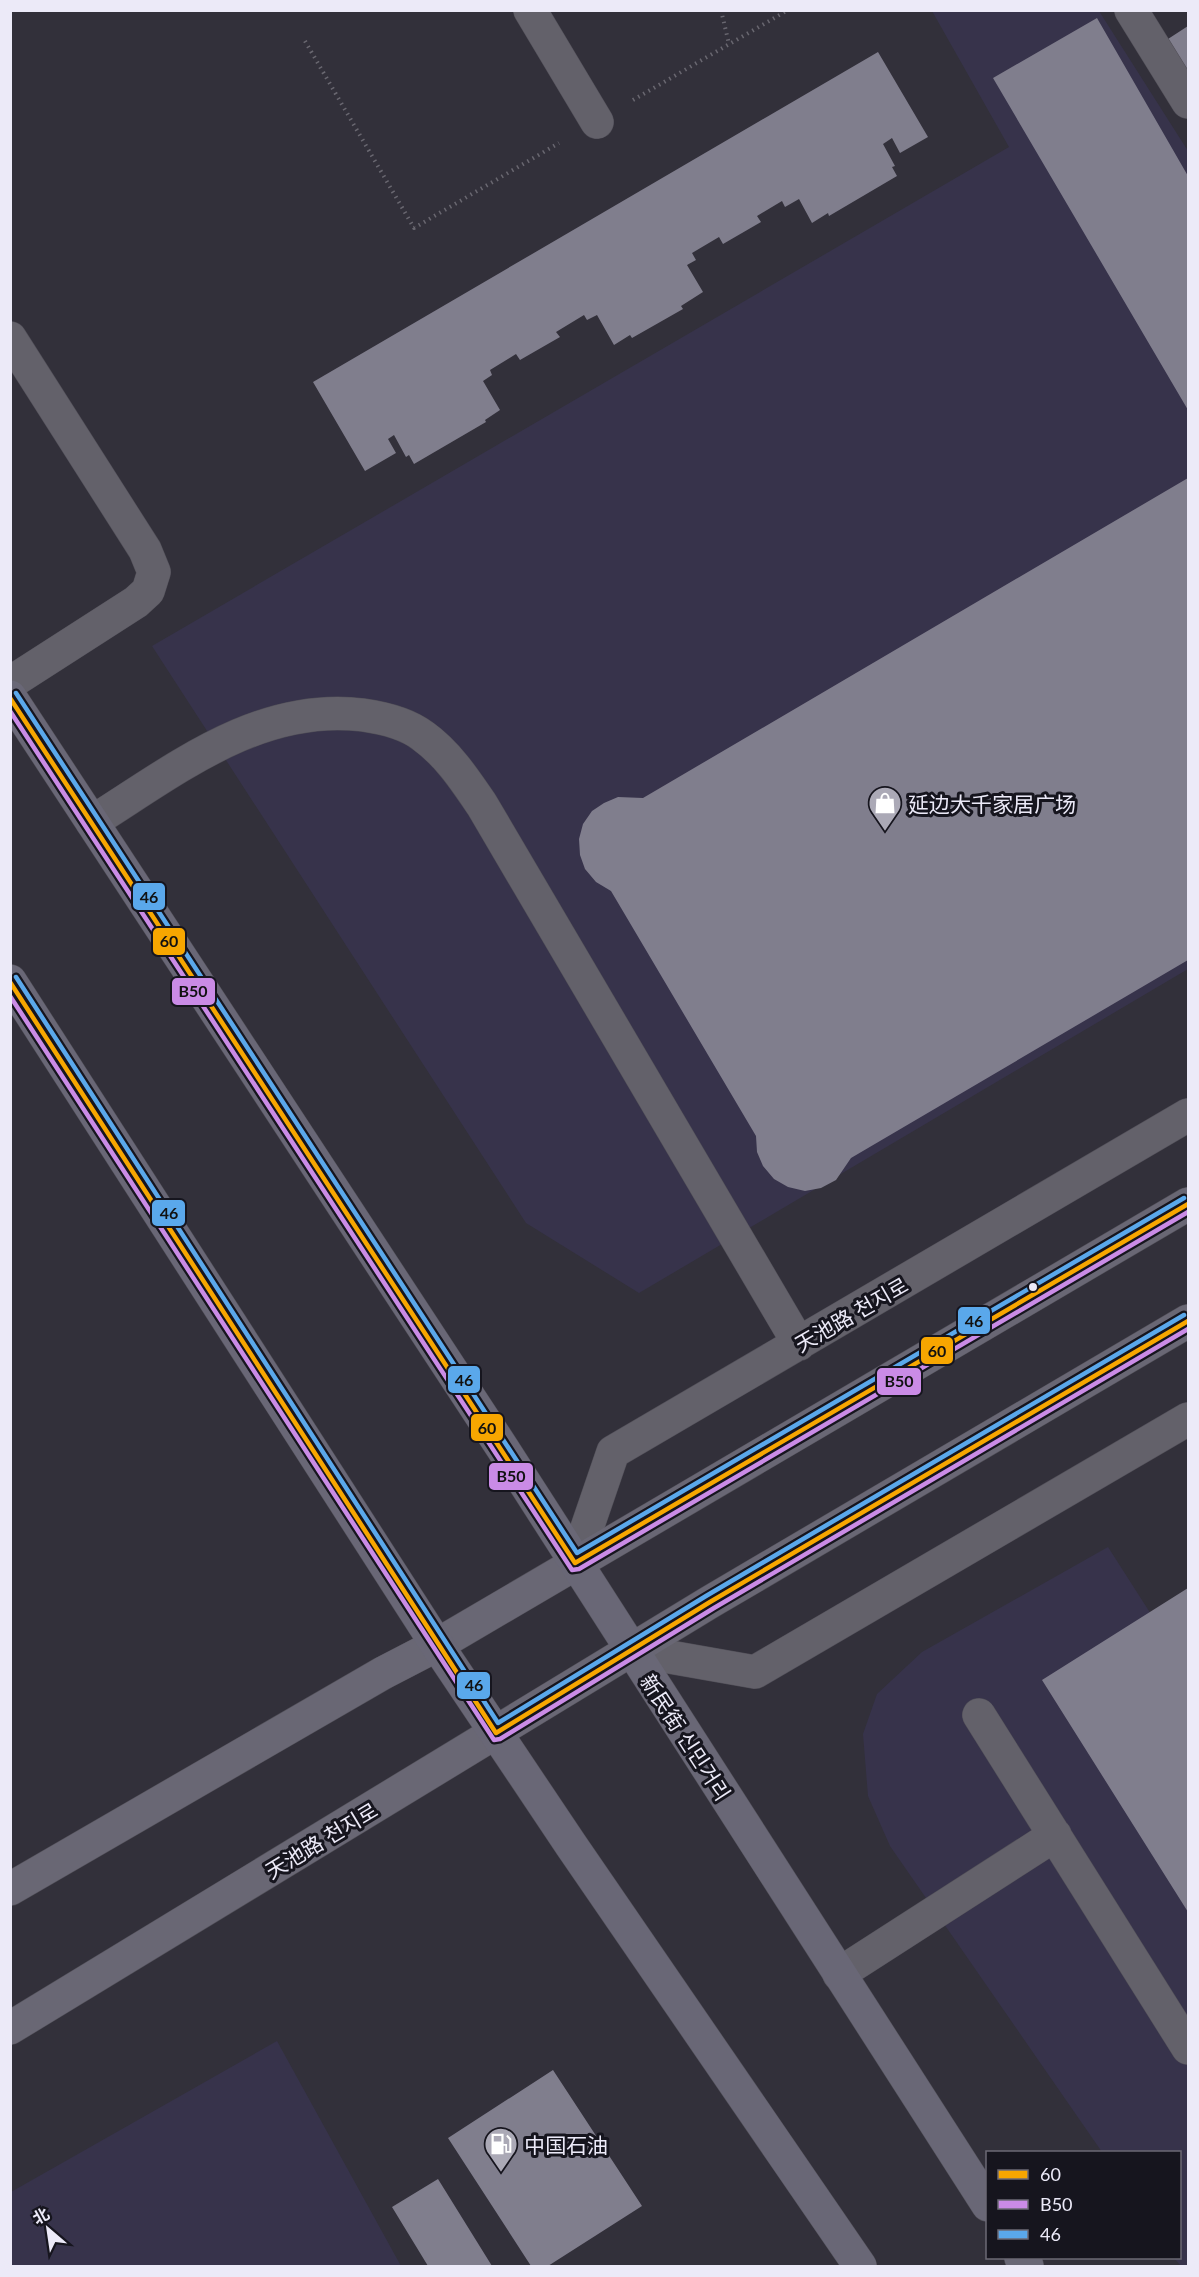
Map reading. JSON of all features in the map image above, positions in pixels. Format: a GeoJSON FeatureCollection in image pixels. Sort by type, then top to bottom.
{"type":"FeatureCollection","features":[{"type":"Feature","properties":{"kind":"highway","name":"新民街 신민거리"},"geometry":{"type":"LineString","coordinates":[[10,697],[575,1563],[986,2203]]}},
{"type":"Feature","properties":{"kind":"highway"},"geometry":{"type":"LineString","coordinates":[[10,981],[437,1645],[860,2266]]}},
{"type":"Feature","properties":{"kind":"main road"},"geometry":{"type":"LineString","coordinates":[[10,1889],[383,1673],[437,1645],[1188,1204]]}},
{"type":"Feature","properties":{"kind":"main road","name":"天池路 천지로"},"geometry":{"type":"LineString","coordinates":[[10,2028],[630,1650],[1188,1321]]}},
{"type":"Feature","properties":{"kind":"street"},"geometry":{"type":"LineString","coordinates":[[530,10],[597,122]]}},
{"type":"Feature","properties":{"kind":"street"},"geometry":{"type":"LineString","coordinates":[[1131,10],[1188,102]]}},
{"type":"Feature","properties":{"kind":"street"},"geometry":{"type":"LineString","coordinates":[[10,338],[145,550],[154,572],[148,591],[136,602],[10,683]]}},
{"type":"Feature","properties":{"kind":"street"},"geometry":{"type":"LineString","coordinates":[[93,822],[196,755],[252,729],[283,720],[323,713],[381,717],[407,726],[422,735],[443,752],[482,805],[799,1344]]}},
{"type":"Feature","properties":{"kind":"street","name":"天池路 천지로"},"geometry":{"type":"LineString","coordinates":[[575,1563],[613,1452],[1188,1115]]}},
{"type":"Feature","properties":{"kind":"street"},"geometry":{"type":"LineString","coordinates":[[630,1650],[755,1672],[1188,1419]]}},
{"type":"Feature","properties":{"kind":"street"},"geometry":{"type":"LineString","coordinates":[[980,1715],[1188,2048]]}},
{"type":"Feature","properties":{"kind":"street"},"geometry":{"type":"LineString","coordinates":[[839,1974],[1055,1835]]}},
{"type":"Feature","properties":{"kind":"path"},"geometry":{"type":"LineString","coordinates":[[721,10],[729,44]]}},
{"type":"Feature","properties":{"kind":"path"},"geometry":{"type":"LineString","coordinates":[[305,41],[414,228],[788,10]]}},
{"type":"Feature","properties":{"kind":"shaded area"},"geometry":{"type":"Polygon","coordinates":[[[932,11],[1099,11],[1188,151],[1188,969],[639,1293],[526,1223],[152,646],[1009,147],[932,11]]]}},
{"type":"Feature","properties":{"kind":"shaded area"},"geometry":{"type":"Polygon","coordinates":[[[1108,1547],[1188,1672],[1188,2266],[1181,2266],[1175,2259],[1181,2259],[1181,2151],[1101,2151],[890,1846],[868,1796],[863,1734],[877,1694],[922,1652],[1108,1547]]]}},
{"type":"Feature","properties":{"kind":"shaded area"},"geometry":{"type":"Polygon","coordinates":[[[277,2041],[401,2266],[11,2266],[11,2192],[277,2041]]]}},
{"type":"Feature","properties":{"kind":"building"},"geometry":{"type":"Polygon","coordinates":[[[1097,18],[1188,176],[1188,410],[993,78],[1097,18]]]}},
{"type":"Feature","properties":{"kind":"building"},"geometry":{"type":"Polygon","coordinates":[[[1188,26],[1188,74],[1168,39],[1188,26]]]}},
{"type":"Feature","properties":{"kind":"building"},"geometry":{"type":"Polygon","coordinates":[[[878,52],[928,137],[900,153],[892,138],[883,144],[895,166],[892,167],[897,176],[829,216],[828,213],[812,223],[799,199],[785,207],[782,201],[757,216],[761,222],[723,244],[719,237],[692,253],[696,260],[687,265],[703,292],[681,306],[683,309],[632,338],[630,335],[614,345],[597,315],[587,320],[584,315],[556,332],[560,337],[520,360],[516,354],[490,370],[492,375],[483,381],[500,410],[485,420],[486,422],[414,464],[409,455],[406,457],[394,435],[388,439],[396,453],[365,471],[313,382],[878,52]]]}},
{"type":"Feature","properties":{"kind":"building","name":"延边大千家居广场"},"geometry":{"type":"Polygon","coordinates":[[[1188,478],[1188,960],[851,1158],[836,1180],[821,1188],[805,1191],[788,1187],[774,1179],[763,1166],[757,1152],[756,1136],[611,891],[596,882],[585,869],[580,855],[579,839],[583,824],[592,811],[604,803],[618,797],[643,798],[1188,478]]]}},
{"type":"Feature","properties":{"kind":"building"},"geometry":{"type":"Polygon","coordinates":[[[1188,1588],[1188,1912],[1042,1680],[1188,1588]]]}},
{"type":"Feature","properties":{"kind":"building"},"geometry":{"type":"Polygon","coordinates":[[[553,2070],[642,2206],[548,2266],[531,2266],[448,2138],[553,2070]]]}},
{"type":"Feature","properties":{"kind":"building"},"geometry":{"type":"Polygon","coordinates":[[[438,2179],[492,2266],[428,2266],[392,2207],[438,2179]]]}},
{"type":"Feature","properties":{"kind":"transit line","name":"46"},"geometry":{"type":"LineString","coordinates":[[16,693],[577,1553],[1184,1198]]}},
{"type":"Feature","properties":{"kind":"transit line","name":"60"},"geometry":{"type":"LineString","coordinates":[[10,698],[575,1563],[1188,1204]]}},
{"type":"Feature","properties":{"kind":"transit line","name":"B50"},"geometry":{"type":"LineString","coordinates":[[10,711],[572,1570],[579,1569],[1188,1212]]}},
{"type":"Feature","properties":{"kind":"transit line","name":"46"},"geometry":{"type":"LineString","coordinates":[[16,977],[498,1723],[706,1596],[1184,1315]]}},
{"type":"Feature","properties":{"kind":"transit line","name":"60"},"geometry":{"type":"LineString","coordinates":[[10,982],[496,1733],[710,1602],[1188,1321]]}},
{"type":"Feature","properties":{"kind":"transit line","name":"B50"},"geometry":{"type":"LineString","coordinates":[[10,996],[494,1740],[500,1739],[714,1608],[1188,1329]]}},
{"type":"Feature","properties":{"kind":"place","name":"延边大千家居广场"},"geometry":{"type":"Point","coordinates":[885,832]}},
{"type":"Feature","properties":{"kind":"place","name":"中国石油"},"geometry":{"type":"Point","coordinates":[501,2173]}}]}
